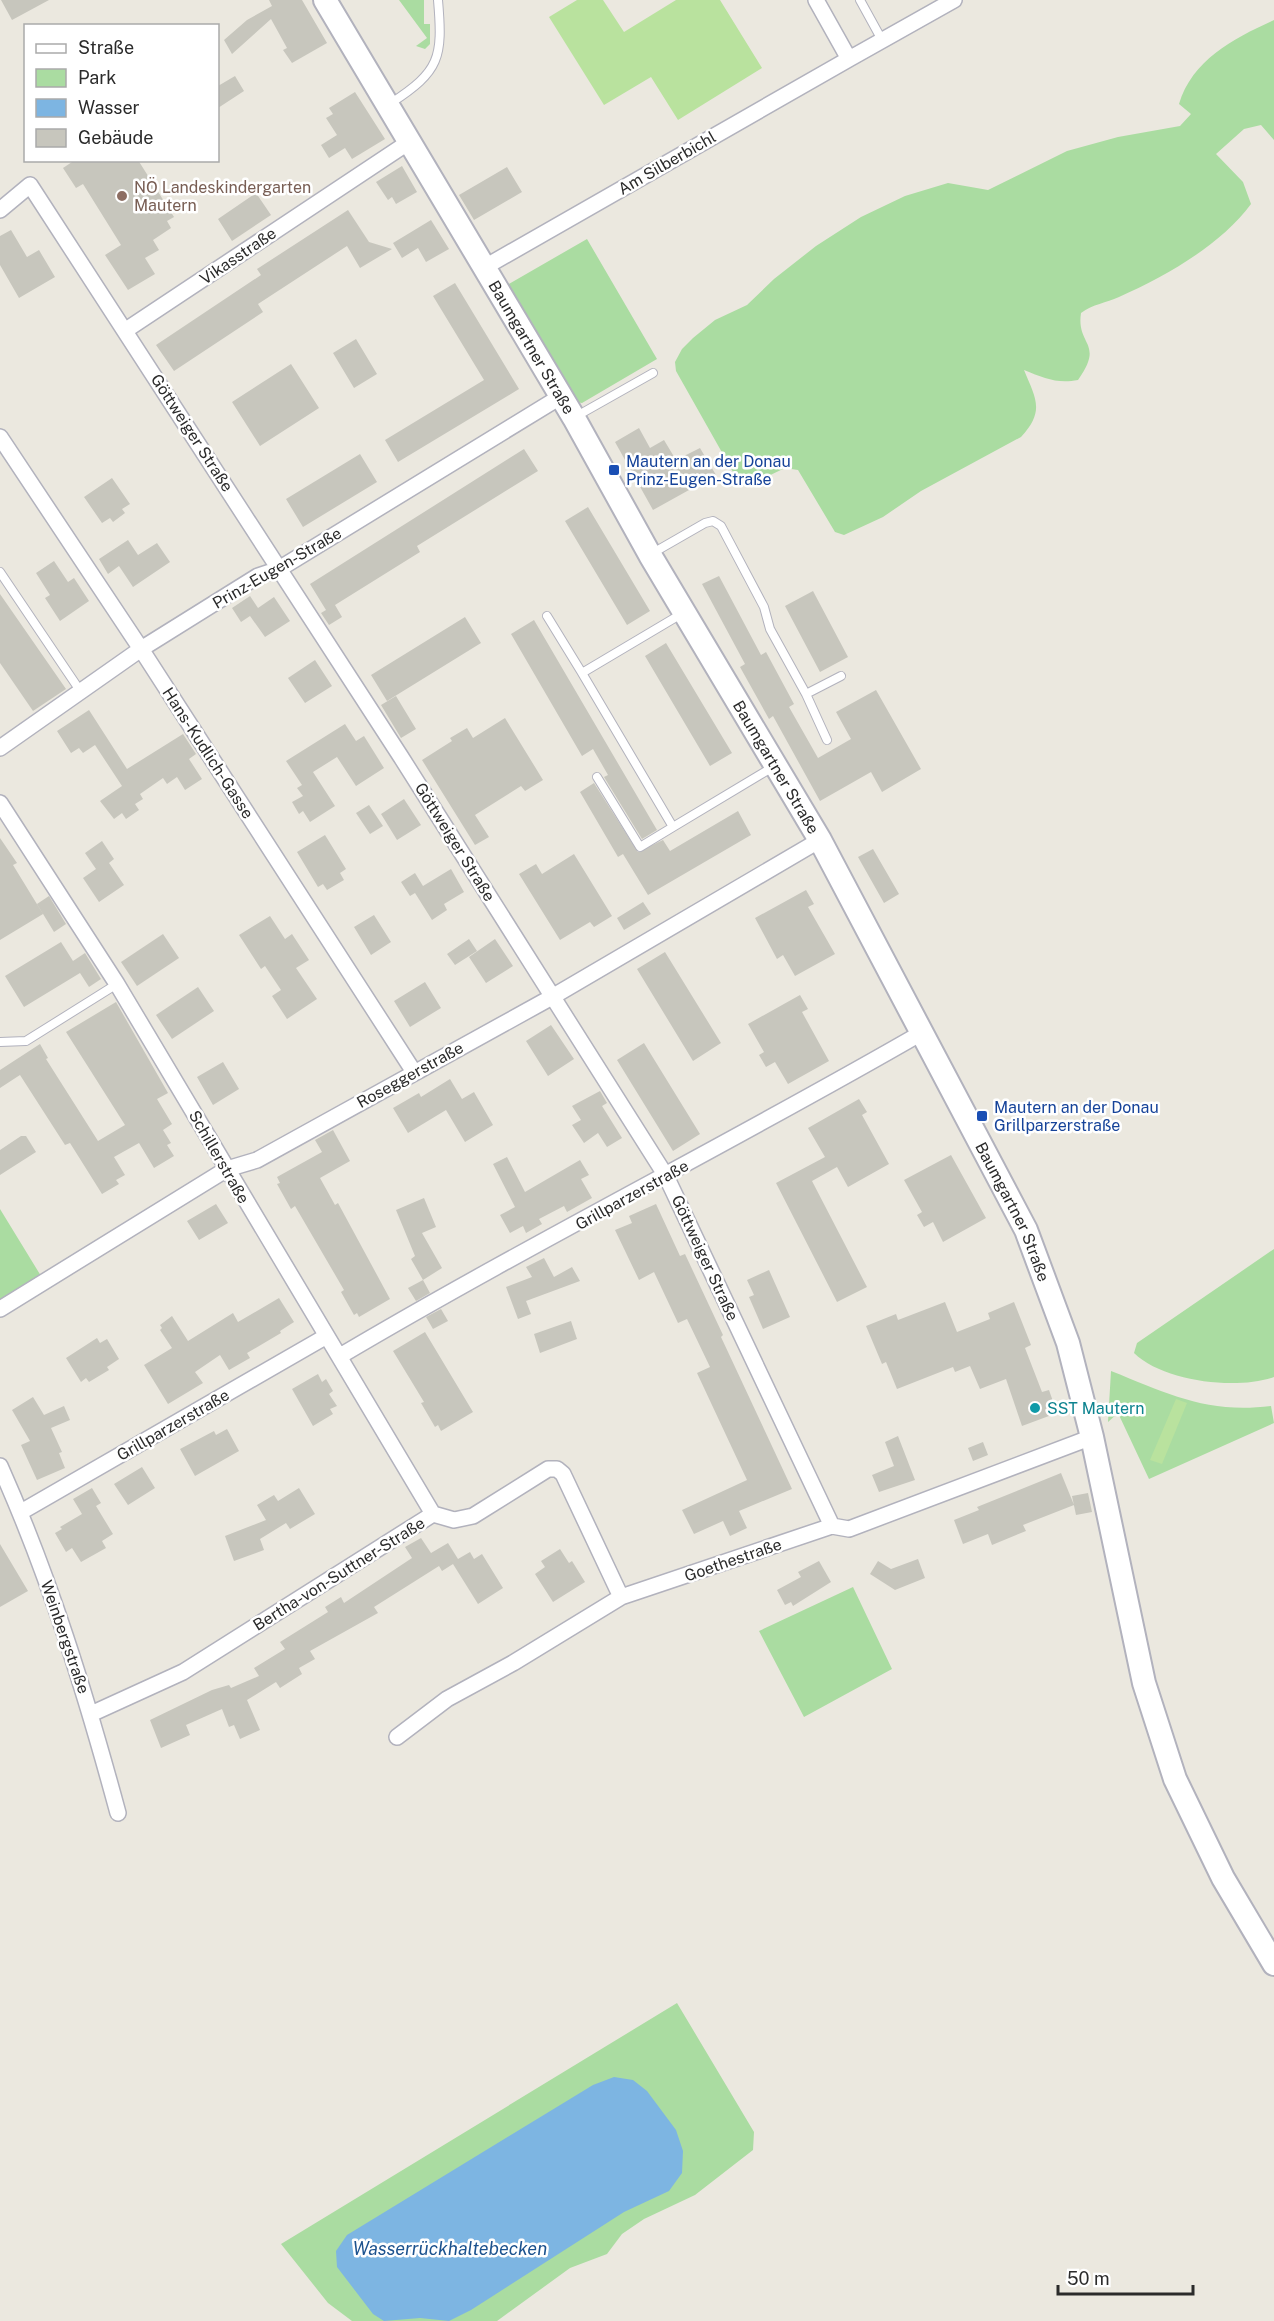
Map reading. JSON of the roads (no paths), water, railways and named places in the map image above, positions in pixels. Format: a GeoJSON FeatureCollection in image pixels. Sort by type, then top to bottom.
{"type":"FeatureCollection","features":[{"type":"Feature","properties":{"kind":"street","name":"Baumgartner Straße"},"geometry":{"type":"LineString","coordinates":[[326,0],[574,418],[650,555],[820,840],[1026,1230],[1068,1343],[1092,1437],[1144,1683],[1175,1779],[1223,1878],[1274,1964]]}},
{"type":"Feature","properties":{"kind":"street"},"geometry":{"type":"LineString","coordinates":[[816,0],[849,59]]}},
{"type":"Feature","properties":{"kind":"street","name":"Am Silberbichl"},"geometry":{"type":"LineString","coordinates":[[484,267],[954,0]]}},
{"type":"Feature","properties":{"kind":"street","name":"Vikasstraße"},"geometry":{"type":"LineString","coordinates":[[126,330],[409,142]]}},
{"type":"Feature","properties":{"kind":"street","name":"Göttweiger Straße"},"geometry":{"type":"LineString","coordinates":[[0,210],[30,185],[126,330],[666,1176],[832,1526]]}},
{"type":"Feature","properties":{"kind":"street","name":"Prinz-Eugen-Straße"},"geometry":{"type":"LineString","coordinates":[[0,748],[141,649],[258,576],[279,569],[560,397]]}},
{"type":"Feature","properties":{"kind":"street","name":"Hans-Kudlich-Gasse"},"geometry":{"type":"LineString","coordinates":[[0,436],[141,649],[414,1072]]}},
{"type":"Feature","properties":{"kind":"street","name":"Schillerstraße"},"geometry":{"type":"LineString","coordinates":[[0,803],[117,984],[325,1337],[340,1356],[434,1514]]}},
{"type":"Feature","properties":{"kind":"street","name":"Roseggerstraße"},"geometry":{"type":"LineString","coordinates":[[0,1309],[227,1168],[257,1160],[552,998],[820,840]]}},
{"type":"Feature","properties":{"kind":"street","name":"Grillparzerstraße"},"geometry":{"type":"LineString","coordinates":[[340,1356],[923,1032]]}},
{"type":"Feature","properties":{"kind":"street","name":"Grillparzerstraße"},"geometry":{"type":"LineString","coordinates":[[21,1512],[325,1337]]}},
{"type":"Feature","properties":{"kind":"street","name":"Goethestraße"},"geometry":{"type":"LineString","coordinates":[[397,1737],[447,1699],[513,1663],[621,1597],[832,1526],[849,1529],[1092,1437]]}},
{"type":"Feature","properties":{"kind":"street","name":"Weinbergstraße"},"geometry":{"type":"LineString","coordinates":[[0,1466],[21,1512],[91,1714],[118,1813]]}},
{"type":"Feature","properties":{"kind":"street","name":"Bertha-von-Suttner-Straße"},"geometry":{"type":"LineString","coordinates":[[91,1714],[183,1672],[434,1514],[454,1520],[473,1516],[548,1469],[557,1469],[564,1474],[621,1597]]}},
{"type":"Feature","properties":{"kind":"lane"},"geometry":{"type":"LineString","coordinates":[[387,105],[418,84],[428,75],[436,61],[440,44],[438,0]]}},
{"type":"Feature","properties":{"kind":"lane"},"geometry":{"type":"LineString","coordinates":[[860,0],[882,40]]}},
{"type":"Feature","properties":{"kind":"lane"},"geometry":{"type":"LineString","coordinates":[[574,418],[653,373]]}},
{"type":"Feature","properties":{"kind":"lane"},"geometry":{"type":"LineString","coordinates":[[650,555],[705,524],[713,521],[721,526],[764,607],[770,629],[806,694],[827,740]]}},
{"type":"Feature","properties":{"kind":"lane"},"geometry":{"type":"LineString","coordinates":[[0,572],[81,693]]}},
{"type":"Feature","properties":{"kind":"lane"},"geometry":{"type":"LineString","coordinates":[[582,673],[684,612]]}},
{"type":"Feature","properties":{"kind":"lane"},"geometry":{"type":"LineString","coordinates":[[547,616],[673,826]]}},
{"type":"Feature","properties":{"kind":"lane"},"geometry":{"type":"LineString","coordinates":[[806,694],[841,676]]}},
{"type":"Feature","properties":{"kind":"lane"},"geometry":{"type":"LineString","coordinates":[[597,777],[640,847],[775,766]]}},
{"type":"Feature","properties":{"kind":"lane"},"geometry":{"type":"LineString","coordinates":[[0,1042],[26,1041],[117,984]]}},
{"type":"Feature","properties":{"kind":"water","name":"Wasserrückhaltebecken"},"geometry":{"type":"Polygon","coordinates":[[[614,2077],[633,2080],[647,2091],[676,2130],[683,2151],[682,2173],[669,2191],[624,2212],[471,2310],[449,2321],[420,2318],[384,2321],[373,2314],[337,2267],[336,2251],[347,2235],[593,2085],[614,2077]]]}},
{"type":"Feature","properties":{"kind":"place","name":"NÖ Landeskindergarten Mautern"},"geometry":{"type":"Point","coordinates":[122,196]}},
{"type":"Feature","properties":{"kind":"place","name":"Mautern an der Donau Prinz-Eugen-Straße"},"geometry":{"type":"Point","coordinates":[614,470]}},
{"type":"Feature","properties":{"kind":"place","name":"Mautern an der Donau Grillparzerstraße"},"geometry":{"type":"Point","coordinates":[982,1116]}},
{"type":"Feature","properties":{"kind":"place","name":"SST Mautern"},"geometry":{"type":"Point","coordinates":[1035,1408]}}]}
